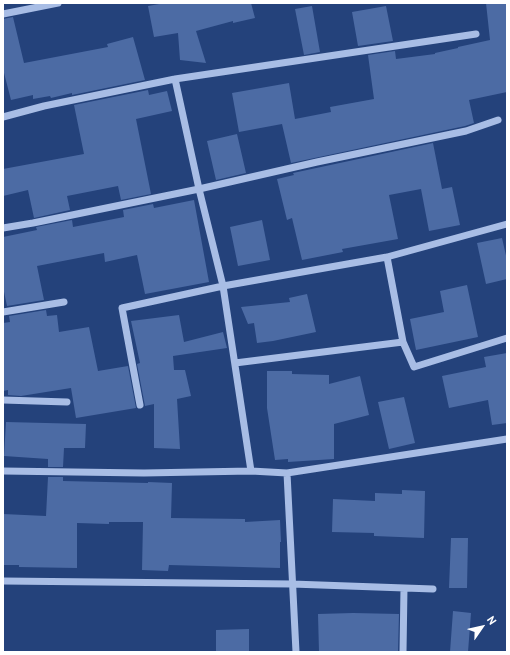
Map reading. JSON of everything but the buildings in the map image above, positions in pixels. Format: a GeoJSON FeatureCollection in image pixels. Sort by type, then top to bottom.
{"type":"FeatureCollection","features":[{"type":"Feature","properties":{"kind":"street"},"geometry":{"type":"LineString","coordinates":[[3,14],[58,3]]}},
{"type":"Feature","properties":{"kind":"street"},"geometry":{"type":"LineString","coordinates":[[3,117],[44,106],[175,79],[476,34]]}},
{"type":"Feature","properties":{"kind":"street"},"geometry":{"type":"LineString","coordinates":[[175,79],[199,189],[223,286],[251,471]]}},
{"type":"Feature","properties":{"kind":"street"},"geometry":{"type":"LineString","coordinates":[[3,228],[40,222],[199,189],[317,162],[466,131],[498,120]]}},
{"type":"Feature","properties":{"kind":"street"},"geometry":{"type":"LineString","coordinates":[[140,405],[122,308],[223,286],[387,257],[507,224]]}},
{"type":"Feature","properties":{"kind":"street"},"geometry":{"type":"LineString","coordinates":[[387,257],[403,342],[414,367],[507,338]]}},
{"type":"Feature","properties":{"kind":"street"},"geometry":{"type":"LineString","coordinates":[[3,312],[64,302]]}},
{"type":"Feature","properties":{"kind":"street"},"geometry":{"type":"LineString","coordinates":[[235,363],[403,342]]}},
{"type":"Feature","properties":{"kind":"street"},"geometry":{"type":"LineString","coordinates":[[3,400],[67,402]]}},
{"type":"Feature","properties":{"kind":"street"},"geometry":{"type":"LineString","coordinates":[[3,471],[144,473],[251,471],[287,473],[507,439]]}},
{"type":"Feature","properties":{"kind":"street"},"geometry":{"type":"LineString","coordinates":[[287,473],[296,652]]}},
{"type":"Feature","properties":{"kind":"street"},"geometry":{"type":"LineString","coordinates":[[3,581],[292,584],[433,589]]}},
{"type":"Feature","properties":{"kind":"street"},"geometry":{"type":"LineString","coordinates":[[403,652],[404,588]]}}]}
